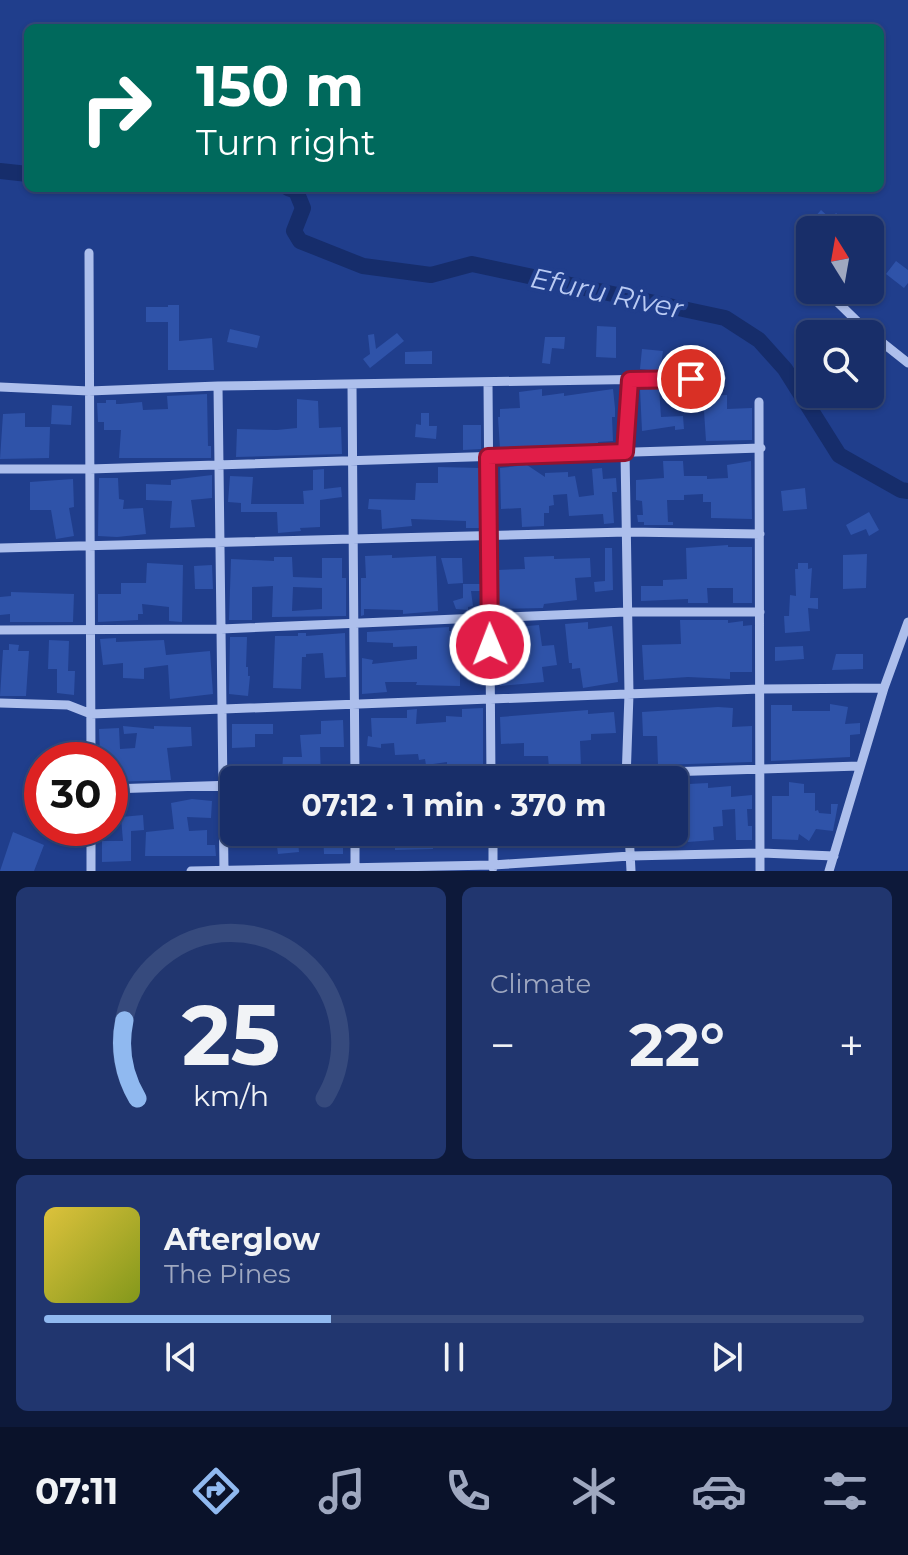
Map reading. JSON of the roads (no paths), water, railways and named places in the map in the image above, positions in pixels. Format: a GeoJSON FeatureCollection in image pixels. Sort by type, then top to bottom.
{"type":"FeatureCollection","features":[{"type":"Feature","properties":{"kind":"street"},"geometry":{"type":"LineString","coordinates":[[89,253],[91,742]]}},
{"type":"Feature","properties":{"kind":"street"},"geometry":{"type":"LineString","coordinates":[[839,304],[908,363]]}},
{"type":"Feature","properties":{"kind":"street"},"geometry":{"type":"LineString","coordinates":[[0,387],[89,391],[721,378]]}},
{"type":"Feature","properties":{"kind":"street"},"geometry":{"type":"LineString","coordinates":[[626,766],[629,694],[625,452],[630,380]]}},
{"type":"Feature","properties":{"kind":"street"},"geometry":{"type":"LineString","coordinates":[[488,382],[491,766]]}},
{"type":"Feature","properties":{"kind":"street"},"geometry":{"type":"LineString","coordinates":[[352,385],[355,766]]}},
{"type":"Feature","properties":{"kind":"street"},"geometry":{"type":"LineString","coordinates":[[218,386],[223,766]]}},
{"type":"Feature","properties":{"kind":"street"},"geometry":{"type":"LineString","coordinates":[[759,402],[760,871]]}},
{"type":"Feature","properties":{"kind":"street"},"geometry":{"type":"LineString","coordinates":[[0,469],[90,469],[761,448]]}},
{"type":"Feature","properties":{"kind":"street"},"geometry":{"type":"LineString","coordinates":[[0,548],[627,532],[760,534]]}},
{"type":"Feature","properties":{"kind":"street"},"geometry":{"type":"LineString","coordinates":[[0,630],[221,629],[626,612],[760,612]]}},
{"type":"Feature","properties":{"kind":"street"},"geometry":{"type":"LineString","coordinates":[[829,871],[884,688],[908,622]]}},
{"type":"Feature","properties":{"kind":"street"},"geometry":{"type":"LineString","coordinates":[[0,703],[68,705],[91,714],[760,689],[884,688]]}},
{"type":"Feature","properties":{"kind":"street"},"geometry":{"type":"LineString","coordinates":[[688,773],[860,766]]}},
{"type":"Feature","properties":{"kind":"street"},"geometry":{"type":"LineString","coordinates":[[128,788],[220,785]]}},
{"type":"Feature","properties":{"kind":"street"},"geometry":{"type":"LineString","coordinates":[[91,846],[91,871]]}},
{"type":"Feature","properties":{"kind":"street"},"geometry":{"type":"LineString","coordinates":[[224,846],[224,871]]}},
{"type":"Feature","properties":{"kind":"street"},"geometry":{"type":"LineString","coordinates":[[355,846],[355,869]]}},
{"type":"Feature","properties":{"kind":"street"},"geometry":{"type":"LineString","coordinates":[[493,846],[493,868]]}},
{"type":"Feature","properties":{"kind":"street"},"geometry":{"type":"LineString","coordinates":[[630,846],[631,871]]}},
{"type":"Feature","properties":{"kind":"street"},"geometry":{"type":"LineString","coordinates":[[191,871],[493,868],[630,856],[760,853],[834,856]]}},
{"type":"Feature","properties":{"kind":"waterway","name":"Efuru River"},"geometry":{"type":"LineString","coordinates":[[0,171],[24,174]]}},
{"type":"Feature","properties":{"kind":"waterway","name":"Efuru River"},"geometry":{"type":"LineString","coordinates":[[296,192],[303,208],[294,231],[300,241],[363,266],[431,275],[472,264],[725,318],[759,340],[785,369],[839,455],[908,491]]}}]}
